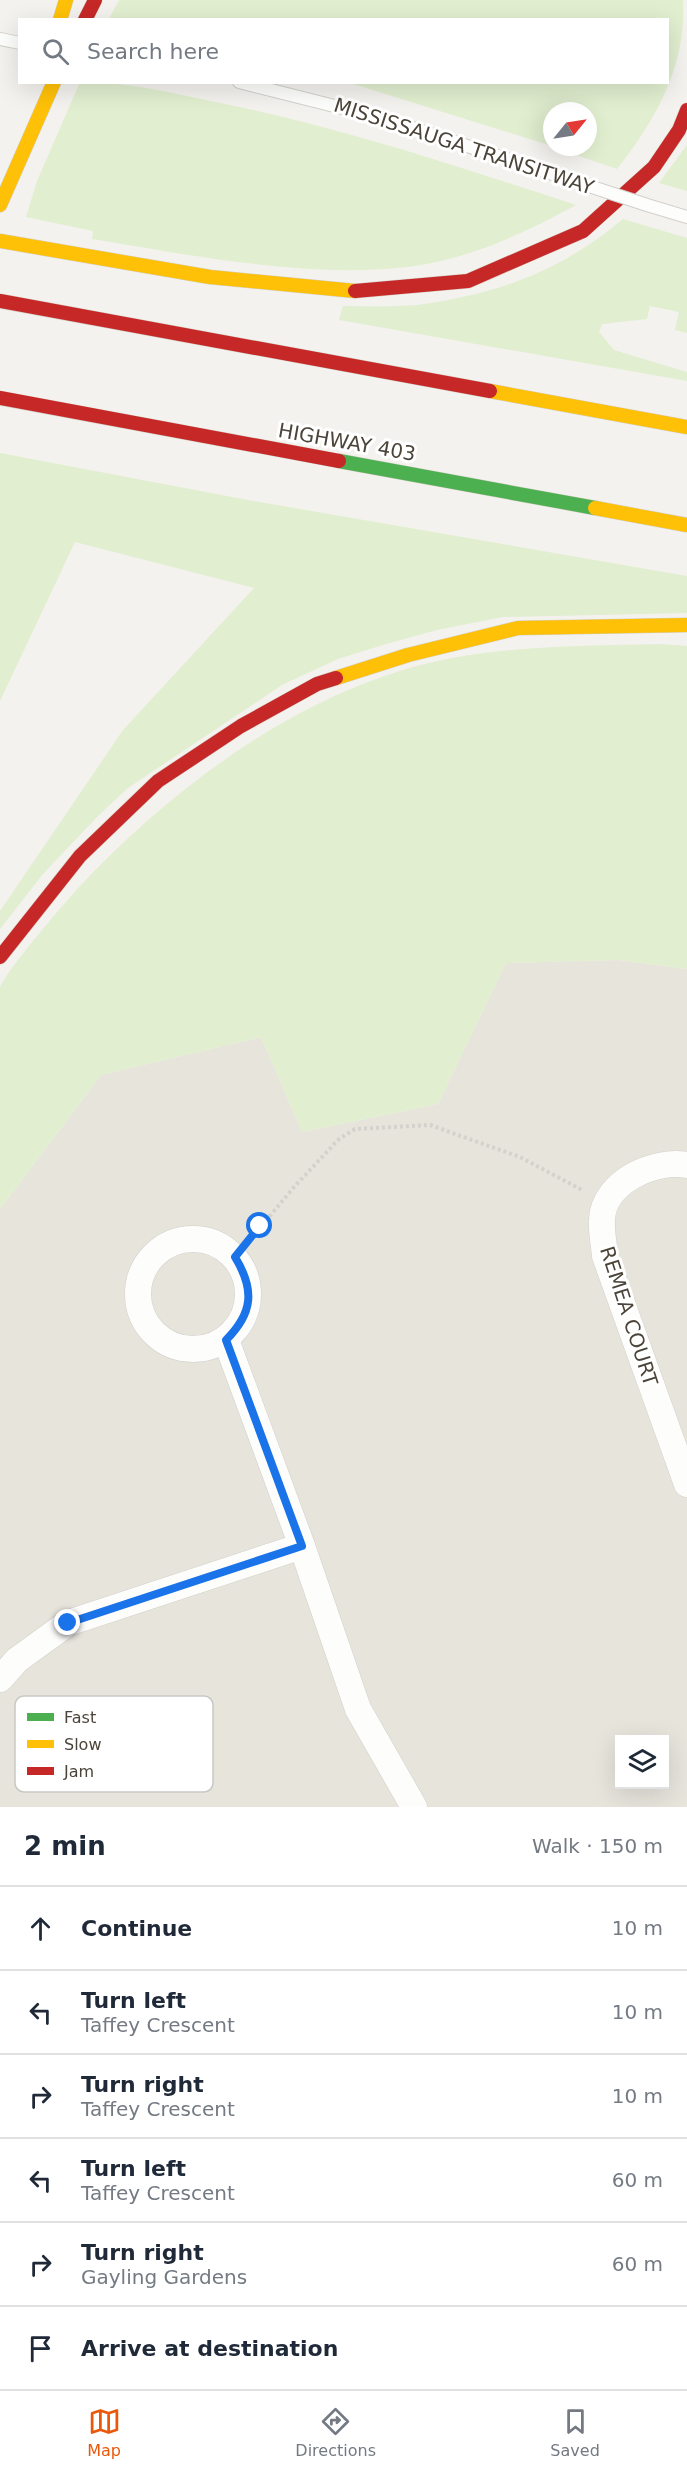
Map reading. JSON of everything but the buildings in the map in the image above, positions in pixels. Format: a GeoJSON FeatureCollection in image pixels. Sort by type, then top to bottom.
{"type":"FeatureCollection","features":[{"type":"Feature","properties":{"kind":"main road"},"geometry":{"type":"LineString","coordinates":[[61,18],[66,0]]}},
{"type":"Feature","properties":{"kind":"main road"},"geometry":{"type":"LineString","coordinates":[[86,18],[94,0]]}},
{"type":"Feature","properties":{"kind":"main road"},"geometry":{"type":"LineString","coordinates":[[0,204],[37,84]]}},
{"type":"Feature","properties":{"kind":"main road"},"geometry":{"type":"LineString","coordinates":[[0,204],[53,84]]}},
{"type":"Feature","properties":{"kind":"main road"},"geometry":{"type":"LineString","coordinates":[[0,241],[210,277],[345,292],[468,281],[583,231],[654,167],[679,130],[687,110]]}},
{"type":"Feature","properties":{"kind":"main road"},"geometry":{"type":"LineString","coordinates":[[0,301],[687,427]]}},
{"type":"Feature","properties":{"kind":"main road","name":"HIGHWAY 403"},"geometry":{"type":"LineString","coordinates":[[0,398],[687,525]]}},
{"type":"Feature","properties":{"kind":"main road"},"geometry":{"type":"LineString","coordinates":[[0,957],[80,856],[158,781],[241,726],[317,684],[408,655],[518,628],[687,625]]}},
{"type":"Feature","properties":{"kind":"street","name":"REMEA COURT"},"geometry":{"type":"LineString","coordinates":[[687,1165],[675,1163],[643,1172],[616,1187],[602,1217],[605,1256],[687,1484]]}},
{"type":"Feature","properties":{"kind":"street"},"geometry":{"type":"LineString","coordinates":[[186,1239],[204,1240],[221,1246],[235,1257],[247,1282],[247,1310],[239,1327],[226,1340],[209,1348],[191,1350],[173,1346],[158,1337],[146,1323],[139,1306],[138,1288],[143,1270],[154,1255],[168,1245],[186,1239]]}},
{"type":"Feature","properties":{"kind":"street"},"geometry":{"type":"LineString","coordinates":[[226,1340],[302,1546],[358,1709],[414,1807]]}},
{"type":"Feature","properties":{"kind":"street"},"geometry":{"type":"LineString","coordinates":[[0,1679],[17,1660],[68,1623],[302,1546]]}},
{"type":"Feature","properties":{"kind":"lane"},"geometry":{"type":"LineString","coordinates":[[0,39],[18,43]]}},
{"type":"Feature","properties":{"kind":"lane","name":"MISSISSAUGA TRANSITWAY"},"geometry":{"type":"LineString","coordinates":[[247,84],[382,118],[687,217]]}},
{"type":"Feature","properties":{"kind":"path"},"geometry":{"type":"LineString","coordinates":[[235,1257],[294,1187],[339,1139],[355,1129],[430,1125],[520,1157],[608,1204]]}},
{"type":"Feature","properties":{"kind":"shaded area"},"geometry":{"type":"Polygon","coordinates":[[[618,960],[687,969],[687,1807],[0,1807],[0,1209],[101,1075],[261,1037],[302,1132],[438,1104],[506,963],[618,960]]]}},
{"type":"Feature","properties":{"kind":"green space"},"geometry":{"type":"Polygon","coordinates":[[[119,0],[683,0],[680,47],[669,82],[669,18],[110,18],[119,0]]]}},
{"type":"Feature","properties":{"kind":"green space"},"geometry":{"type":"Polygon","coordinates":[[[79,84],[114,84],[148,88],[307,123],[397,148],[576,205],[493,245],[441,261],[402,268],[314,269],[221,260],[92,239],[93,231],[26,217],[37,181],[79,84]]]}},
{"type":"Feature","properties":{"kind":"green space"},"geometry":{"type":"Polygon","coordinates":[[[353,84],[668,84],[644,131],[617,169],[579,156],[597,156],[597,102],[543,102],[543,143],[353,84]]]}},
{"type":"Feature","properties":{"kind":"green space"},"geometry":{"type":"Polygon","coordinates":[[[687,145],[687,191],[659,183],[687,145]]]}},
{"type":"Feature","properties":{"kind":"green space"},"geometry":{"type":"Polygon","coordinates":[[[623,219],[687,238],[687,333],[675,330],[679,312],[650,306],[647,319],[602,324],[599,332],[614,350],[687,372],[687,381],[339,320],[343,306],[417,305],[474,295],[501,287],[577,253],[623,219]]]}},
{"type":"Feature","properties":{"kind":"green space"},"geometry":{"type":"Polygon","coordinates":[[[0,453],[248,500],[687,576],[687,613],[503,617],[437,630],[338,659],[282,685],[128,788],[43,874],[0,929],[0,911],[123,730],[254,588],[75,542],[0,701],[0,453]]]}},
{"type":"Feature","properties":{"kind":"green space"},"geometry":{"type":"Polygon","coordinates":[[[660,644],[687,646],[687,969],[618,960],[506,963],[438,1104],[302,1132],[261,1037],[101,1075],[0,1209],[0,988],[24,953],[74,893],[155,814],[240,749],[285,721],[332,697],[380,677],[429,663],[486,653],[573,646],[660,644]]]}},
{"type":"Feature","properties":{"kind":"traffic: fast"},"geometry":{"type":"LineString","coordinates":[[339,461],[595,508]]}},
{"type":"Feature","properties":{"kind":"traffic: slow"},"geometry":{"type":"LineString","coordinates":[[61,18],[66,0]]}},
{"type":"Feature","properties":{"kind":"traffic: slow"},"geometry":{"type":"LineString","coordinates":[[0,205],[53,84]]}},
{"type":"Feature","properties":{"kind":"traffic: slow"},"geometry":{"type":"LineString","coordinates":[[0,241],[210,277],[355,291]]}},
{"type":"Feature","properties":{"kind":"traffic: slow"},"geometry":{"type":"LineString","coordinates":[[490,391],[687,427]]}},
{"type":"Feature","properties":{"kind":"traffic: slow"},"geometry":{"type":"LineString","coordinates":[[595,508],[687,525]]}},
{"type":"Feature","properties":{"kind":"traffic: slow"},"geometry":{"type":"LineString","coordinates":[[336,678],[408,655],[518,628],[687,625]]}},
{"type":"Feature","properties":{"kind":"traffic: jam"},"geometry":{"type":"LineString","coordinates":[[86,18],[95,0]]}},
{"type":"Feature","properties":{"kind":"traffic: jam"},"geometry":{"type":"LineString","coordinates":[[355,291],[468,281],[583,231],[654,167],[679,130],[687,110]]}},
{"type":"Feature","properties":{"kind":"traffic: jam"},"geometry":{"type":"LineString","coordinates":[[0,301],[490,391]]}},
{"type":"Feature","properties":{"kind":"traffic: jam"},"geometry":{"type":"LineString","coordinates":[[0,398],[339,461]]}},
{"type":"Feature","properties":{"kind":"traffic: jam"},"geometry":{"type":"LineString","coordinates":[[0,957],[80,856],[158,781],[241,726],[317,684],[336,678]]}},
{"type":"Feature","properties":{"kind":"route"},"geometry":{"type":"LineString","coordinates":[[68,1623],[302,1546],[226,1340],[239,1327],[247,1310],[249,1292],[245,1273],[235,1257],[260,1226]]}}]}
